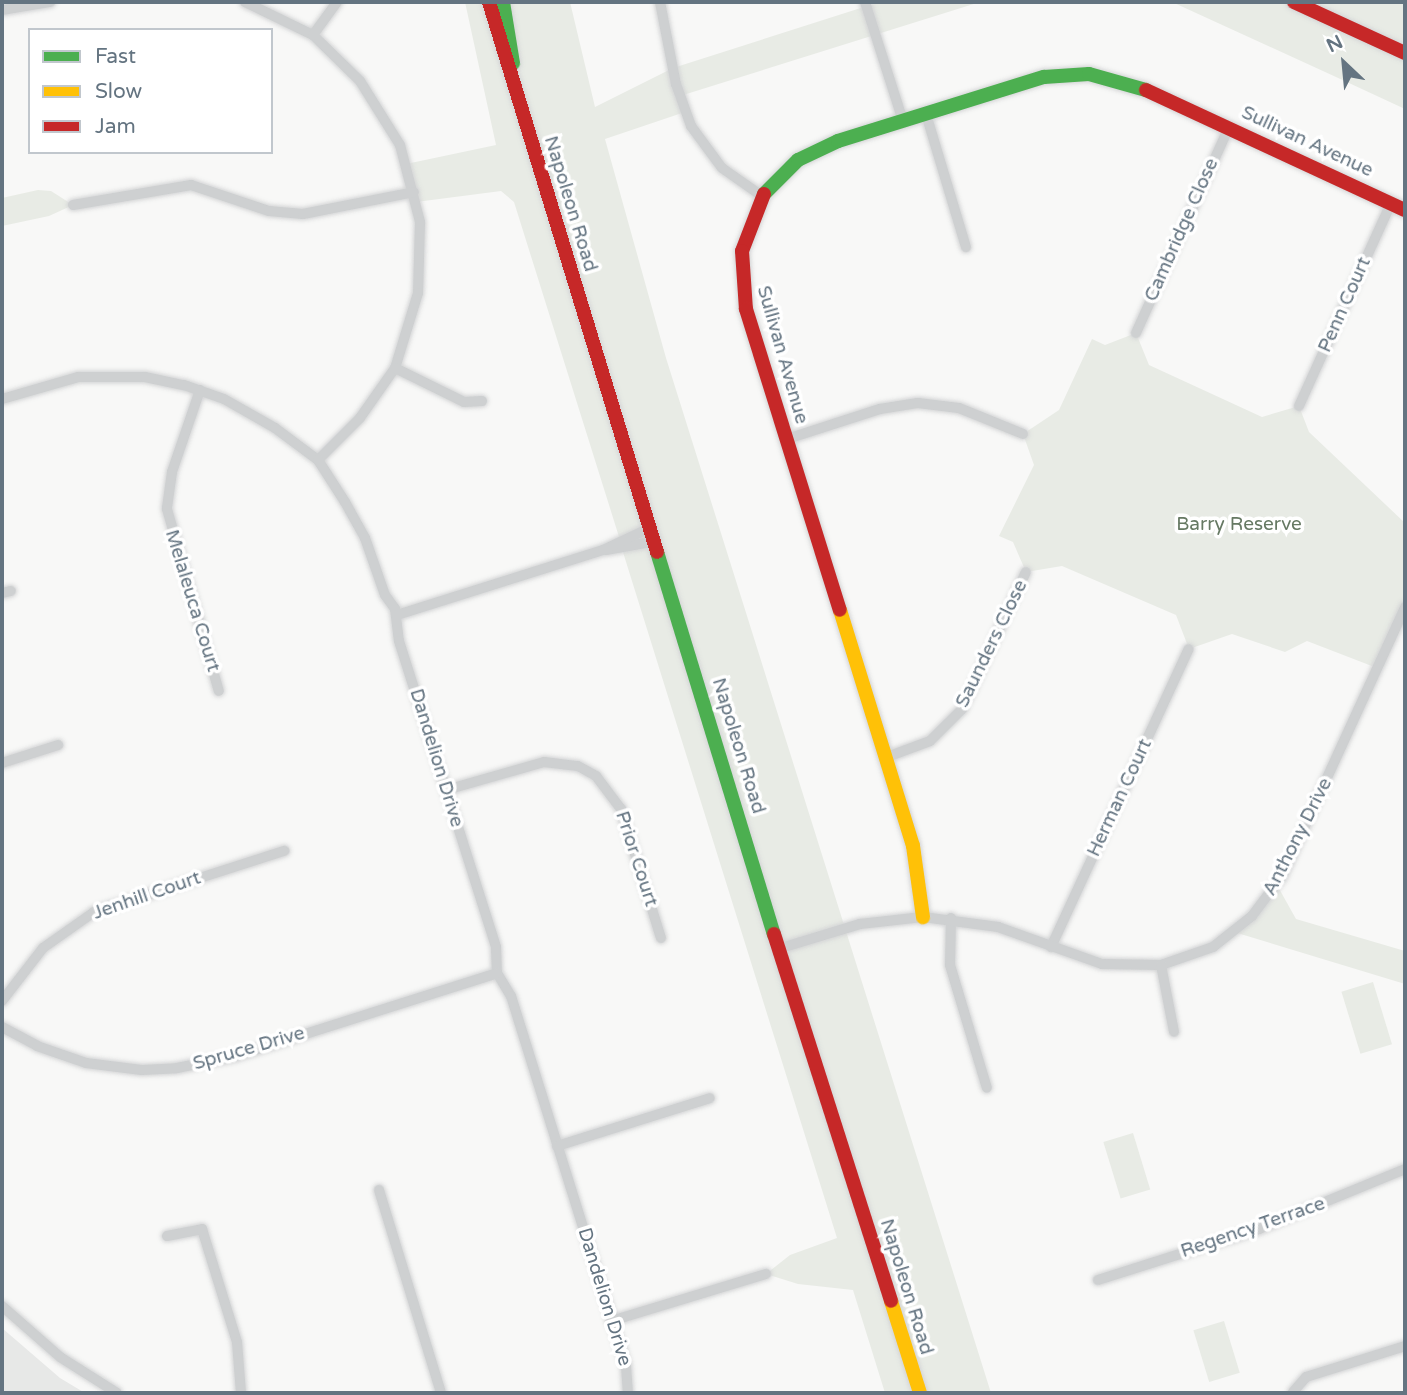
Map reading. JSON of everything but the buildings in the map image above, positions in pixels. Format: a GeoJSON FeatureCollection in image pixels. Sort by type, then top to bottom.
{"type":"FeatureCollection","features":[{"type":"Feature","properties":{"kind":"main road","name":"Napoleon Road"},"geometry":{"type":"LineString","coordinates":[[489,2],[920,1393]]}},
{"type":"Feature","properties":{"kind":"main road","name":"Napoleon Road"},"geometry":{"type":"LineString","coordinates":[[503,2],[521,109]]}},
{"type":"Feature","properties":{"kind":"main road"},"geometry":{"type":"LineString","coordinates":[[1294,2],[1405,53]]}},
{"type":"Feature","properties":{"kind":"main road","name":"Sullivan Avenue"},"geometry":{"type":"LineString","coordinates":[[923,917],[918,866],[887,757],[786,439],[741,285],[745,235],[761,196],[787,168],[809,153],[1044,78],[1088,74],[1126,82],[1405,210]]}},
{"type":"Feature","properties":{"kind":"street"},"geometry":{"type":"LineString","coordinates":[[2,10],[50,2]]}},
{"type":"Feature","properties":{"kind":"street"},"geometry":{"type":"LineString","coordinates":[[245,2],[313,35],[346,65],[378,105],[400,145],[414,192],[422,249],[418,293],[395,368],[360,418],[318,460]]}},
{"type":"Feature","properties":{"kind":"street"},"geometry":{"type":"LineString","coordinates":[[313,35],[337,2]]}},
{"type":"Feature","properties":{"kind":"street"},"geometry":{"type":"LineString","coordinates":[[660,2],[677,90],[691,126],[722,168],[761,196]]}},
{"type":"Feature","properties":{"kind":"street"},"geometry":{"type":"LineString","coordinates":[[866,2],[903,121]]}},
{"type":"Feature","properties":{"kind":"street"},"geometry":{"type":"LineString","coordinates":[[926,114],[966,247]]}},
{"type":"Feature","properties":{"kind":"street","name":"Cambridge Close"},"geometry":{"type":"LineString","coordinates":[[1136,333],[1229,127]]}},
{"type":"Feature","properties":{"kind":"street"},"geometry":{"type":"LineString","coordinates":[[73,205],[191,185],[269,211],[303,214],[414,192]]}},
{"type":"Feature","properties":{"kind":"street","name":"Penn Court"},"geometry":{"type":"LineString","coordinates":[[1299,406],[1391,203]]}},
{"type":"Feature","properties":{"kind":"street"},"geometry":{"type":"LineString","coordinates":[[395,368],[464,402],[482,401]]}},
{"type":"Feature","properties":{"kind":"street","name":"Dandelion Drive"},"geometry":{"type":"LineString","coordinates":[[2,400],[52,383],[103,376],[145,377],[200,390],[244,408],[318,460],[356,520],[397,615],[399,641],[496,947],[496,973],[511,996],[629,1375],[628,1393]]}},
{"type":"Feature","properties":{"kind":"street","name":"Melaleuca Court"},"geometry":{"type":"LineString","coordinates":[[200,390],[172,472],[167,509],[219,691]]}},
{"type":"Feature","properties":{"kind":"street"},"geometry":{"type":"LineString","coordinates":[[786,439],[880,409],[918,403],[959,408],[1023,434]]}},
{"type":"Feature","properties":{"kind":"street"},"geometry":{"type":"LineString","coordinates":[[397,615],[654,534]]}},
{"type":"Feature","properties":{"kind":"street","name":"Saunders Close"},"geometry":{"type":"LineString","coordinates":[[887,757],[930,741],[962,709],[1026,572]]}},
{"type":"Feature","properties":{"kind":"street","name":"Anthony Drive"},"geometry":{"type":"LineString","coordinates":[[781,948],[860,924],[923,917],[951,918],[998,927],[1102,964],[1161,965],[1225,939],[1252,916],[1274,890],[1405,607]]}},
{"type":"Feature","properties":{"kind":"street","name":"Herman Court"},"geometry":{"type":"LineString","coordinates":[[1051,947],[1189,649]]}},
{"type":"Feature","properties":{"kind":"street"},"geometry":{"type":"LineString","coordinates":[[2,763],[58,745]]}},
{"type":"Feature","properties":{"kind":"street","name":"Prior Court"},"geometry":{"type":"LineString","coordinates":[[446,790],[544,762],[578,766],[596,776],[621,809],[661,937]]}},
{"type":"Feature","properties":{"kind":"street","name":"Jenhill Court"},"geometry":{"type":"LineString","coordinates":[[2,1001],[43,948],[94,912],[284,851]]}},
{"type":"Feature","properties":{"kind":"street"},"geometry":{"type":"LineString","coordinates":[[951,918],[950,965],[987,1088]]}},
{"type":"Feature","properties":{"kind":"street"},"geometry":{"type":"LineString","coordinates":[[1161,965],[1174,1032]]}},
{"type":"Feature","properties":{"kind":"street","name":"Spruce Drive"},"geometry":{"type":"LineString","coordinates":[[2,1027],[37,1046],[86,1063],[142,1070],[177,1069],[246,1053],[496,973]]}},
{"type":"Feature","properties":{"kind":"street"},"geometry":{"type":"LineString","coordinates":[[557,1146],[710,1098]]}},
{"type":"Feature","properties":{"kind":"street","name":"Regency Terrace"},"geometry":{"type":"LineString","coordinates":[[1098,1280],[1270,1225],[1405,1169]]}},
{"type":"Feature","properties":{"kind":"street"},"geometry":{"type":"LineString","coordinates":[[379,1190],[442,1393]]}},
{"type":"Feature","properties":{"kind":"street"},"geometry":{"type":"LineString","coordinates":[[167,1236],[202,1229],[237,1342],[241,1393]]}},
{"type":"Feature","properties":{"kind":"street"},"geometry":{"type":"LineString","coordinates":[[611,1321],[766,1274]]}},
{"type":"Feature","properties":{"kind":"street"},"geometry":{"type":"LineString","coordinates":[[2,1306],[60,1357],[117,1393]]}},
{"type":"Feature","properties":{"kind":"street"},"geometry":{"type":"LineString","coordinates":[[1293,1392],[1306,1377],[1405,1346]]}},
{"type":"Feature","properties":{"kind":"shaded area"},"geometry":{"type":"Polygon","coordinates":[[[2,1328],[60,1378],[85,1393],[2,1393],[2,1328]]]}},
{"type":"Feature","properties":{"kind":"green space"},"geometry":{"type":"Polygon","coordinates":[[[465,2],[570,2],[595,107],[673,68],[867,6],[883,2],[980,2],[680,96],[685,112],[605,139],[666,358],[991,1393],[885,1393],[853,1290],[798,1284],[766,1274],[790,1255],[837,1238],[622,549],[656,541],[652,528],[620,540],[514,202],[501,191],[416,202],[406,164],[496,145],[465,2]]]}},
{"type":"Feature","properties":{"kind":"green space"},"geometry":{"type":"Polygon","coordinates":[[[1172,2],[1405,2],[1405,109],[1336,77],[1172,2]]]}},
{"type":"Feature","properties":{"kind":"green space"},"geometry":{"type":"Polygon","coordinates":[[[38,190],[51,191],[73,205],[49,216],[2,226],[2,198],[38,190]]]}},
{"type":"Feature","properties":{"kind":"green space","name":"Barry Reserve"},"geometry":{"type":"Polygon","coordinates":[[[1136,333],[1149,365],[1262,417],[1299,406],[1309,432],[1405,523],[1405,607],[1377,668],[1307,641],[1285,652],[1232,634],[1189,649],[1176,615],[1062,566],[1026,572],[1013,542],[999,536],[1034,465],[1023,434],[1059,410],[1092,339],[1105,345],[1136,333]]]}},
{"type":"Feature","properties":{"kind":"green space"},"geometry":{"type":"Polygon","coordinates":[[[1277,885],[1296,919],[1405,951],[1405,984],[1234,932],[1277,885]]]}},
{"type":"Feature","properties":{"kind":"green space"},"geometry":{"type":"Polygon","coordinates":[[[1373,982],[1392,1044],[1360,1054],[1341,992],[1373,982]]]}},
{"type":"Feature","properties":{"kind":"green space"},"geometry":{"type":"Polygon","coordinates":[[[1133,1133],[1150,1189],[1121,1198],[1103,1142],[1133,1133]]]}},
{"type":"Feature","properties":{"kind":"green space"},"geometry":{"type":"Polygon","coordinates":[[[1224,1321],[1240,1373],[1209,1382],[1193,1330],[1224,1321]]]}},
{"type":"Feature","properties":{"kind":"traffic: fast"},"geometry":{"type":"LineString","coordinates":[[503,2],[513,63]]}},
{"type":"Feature","properties":{"kind":"traffic: fast"},"geometry":{"type":"LineString","coordinates":[[764,194],[798,160],[838,141],[1044,77],[1089,74],[1146,90]]}},
{"type":"Feature","properties":{"kind":"traffic: fast"},"geometry":{"type":"LineString","coordinates":[[657,552],[774,934]]}},
{"type":"Feature","properties":{"kind":"traffic: slow"},"geometry":{"type":"LineString","coordinates":[[840,610],[913,846],[923,917]]}},
{"type":"Feature","properties":{"kind":"traffic: slow"},"geometry":{"type":"LineString","coordinates":[[891,1301],[920,1393]]}},
{"type":"Feature","properties":{"kind":"traffic: jam"},"geometry":{"type":"LineString","coordinates":[[489,2],[657,552]]}},
{"type":"Feature","properties":{"kind":"traffic: jam"},"geometry":{"type":"LineString","coordinates":[[1294,2],[1405,53]]}},
{"type":"Feature","properties":{"kind":"traffic: jam"},"geometry":{"type":"LineString","coordinates":[[1146,90],[1405,210]]}},
{"type":"Feature","properties":{"kind":"traffic: jam"},"geometry":{"type":"LineString","coordinates":[[764,194],[742,251],[746,309],[840,610]]}},
{"type":"Feature","properties":{"kind":"traffic: jam"},"geometry":{"type":"LineString","coordinates":[[774,934],[891,1301]]}}]}
